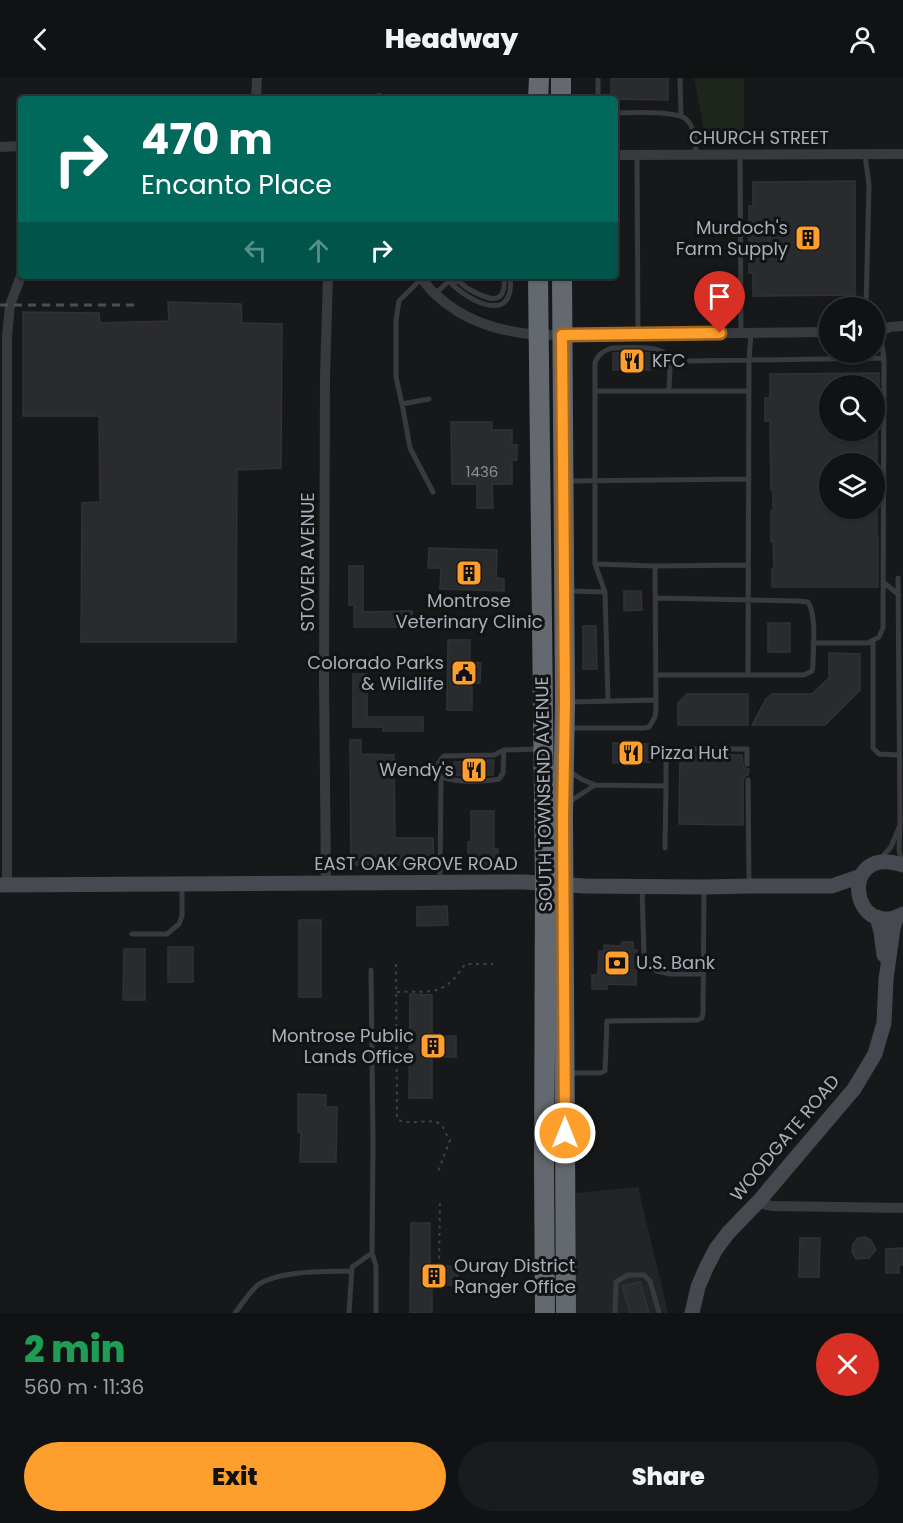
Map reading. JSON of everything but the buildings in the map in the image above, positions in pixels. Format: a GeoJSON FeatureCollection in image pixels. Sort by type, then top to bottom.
{"type":"FeatureCollection","features":[{"type":"Feature","properties":{"kind":"highway"},"geometry":{"type":"LineString","coordinates":[[538,78],[538,96]]}},
{"type":"Feature","properties":{"kind":"highway"},"geometry":{"type":"LineString","coordinates":[[561,78],[561,96]]}},
{"type":"Feature","properties":{"kind":"highway","name":"SOUTH TOWNSEND AVENUE"},"geometry":{"type":"LineString","coordinates":[[538,279],[543,749],[554,884],[565,1073],[566,1313]]}},
{"type":"Feature","properties":{"kind":"highway","name":"SOUTH TOWNSEND AVENUE"},"geometry":{"type":"LineString","coordinates":[[545,1313],[544,1168],[554,884],[563,817],[565,702],[562,279]]}},
{"type":"Feature","properties":{"kind":"street"},"geometry":{"type":"LineString","coordinates":[[256,96],[257,78]]}},
{"type":"Feature","properties":{"kind":"street"},"geometry":{"type":"LineString","coordinates":[[0,147],[18,147]]}},
{"type":"Feature","properties":{"kind":"street","name":"CHURCH STREET"},"geometry":{"type":"LineString","coordinates":[[618,155],[903,154]]}},
{"type":"Feature","properties":{"kind":"street"},"geometry":{"type":"LineString","coordinates":[[4,885],[7,336],[10,305],[20,279]]}},
{"type":"Feature","properties":{"kind":"street","name":"STOVER AVENUE"},"geometry":{"type":"LineString","coordinates":[[326,884],[324,680],[325,376],[328,279]]}},
{"type":"Feature","properties":{"kind":"street"},"geometry":{"type":"LineString","coordinates":[[423,279],[435,294],[462,314],[504,331],[538,335],[819,332]]}},
{"type":"Feature","properties":{"kind":"street"},"geometry":{"type":"LineString","coordinates":[[885,329],[903,326]]}},
{"type":"Feature","properties":{"kind":"street"},"geometry":{"type":"LineString","coordinates":[[860,901],[858,893],[861,876],[867,868],[877,862],[903,865]]}},
{"type":"Feature","properties":{"kind":"street","name":"EAST OAK GROVE ROAD"},"geometry":{"type":"LineString","coordinates":[[4,885],[524,882],[704,887],[832,886],[861,876]]}},
{"type":"Feature","properties":{"kind":"street","name":"EAST OAK GROVE ROAD"},"geometry":{"type":"LineString","coordinates":[[832,886],[854,895],[870,913],[877,917]]}},
{"type":"Feature","properties":{"kind":"street"},"geometry":{"type":"LineString","coordinates":[[877,917],[884,919],[900,916]]}},
{"type":"Feature","properties":{"kind":"street","name":"WOODGATE ROAD"},"geometry":{"type":"LineString","coordinates":[[886,979],[890,963],[891,941],[900,916]]}},
{"type":"Feature","properties":{"kind":"street","name":"WOODGATE ROAD"},"geometry":{"type":"LineString","coordinates":[[692,1313],[698,1287],[716,1249],[854,1089],[875,1054],[884,1023],[886,979],[881,932],[877,917]]}},
{"type":"Feature","properties":{"kind":"street","name":"WOODGATE ROAD"},"geometry":{"type":"LineString","coordinates":[[890,963],[903,939]]}},
{"type":"Feature","properties":{"kind":"street"},"geometry":{"type":"LineString","coordinates":[[759,1201],[772,1206],[903,1208]]}},
{"type":"Feature","properties":{"kind":"lane"},"geometry":{"type":"LineString","coordinates":[[598,78],[598,96]]}},
{"type":"Feature","properties":{"kind":"lane"},"geometry":{"type":"LineString","coordinates":[[680,78],[681,116]]}},
{"type":"Feature","properties":{"kind":"lane"},"geometry":{"type":"LineString","coordinates":[[618,113],[681,116],[688,120],[696,142],[696,155]]}},
{"type":"Feature","properties":{"kind":"lane"},"geometry":{"type":"LineString","coordinates":[[637,155],[638,333]]}},
{"type":"Feature","properties":{"kind":"lane"},"geometry":{"type":"LineString","coordinates":[[740,155],[746,333],[749,360],[748,675]]}},
{"type":"Feature","properties":{"kind":"lane"},"geometry":{"type":"LineString","coordinates":[[865,155],[869,185],[866,297]]}},
{"type":"Feature","properties":{"kind":"lane"},"geometry":{"type":"LineString","coordinates":[[419,279],[399,300],[396,320],[396,377],[410,448],[433,492]]}},
{"type":"Feature","properties":{"kind":"lane"},"geometry":{"type":"LineString","coordinates":[[435,294],[449,279]]}},
{"type":"Feature","properties":{"kind":"lane"},"geometry":{"type":"LineString","coordinates":[[451,279],[456,289],[488,306],[496,307],[509,297],[510,279]]}},
{"type":"Feature","properties":{"kind":"lane"},"geometry":{"type":"LineString","coordinates":[[452,279],[494,300],[503,294],[504,279]]}},
{"type":"Feature","properties":{"kind":"lane"},"geometry":{"type":"LineString","coordinates":[[608,700],[605,592],[595,564],[595,363],[598,355],[612,348],[660,350],[667,355],[669,363],[669,390]]}},
{"type":"Feature","properties":{"kind":"lane"},"geometry":{"type":"LineString","coordinates":[[689,361],[819,359]]}},
{"type":"Feature","properties":{"kind":"lane"},"geometry":{"type":"LineString","coordinates":[[813,643],[868,643],[879,637],[883,628],[884,363]]}},
{"type":"Feature","properties":{"kind":"lane"},"geometry":{"type":"LineString","coordinates":[[595,391],[749,391]]}},
{"type":"Feature","properties":{"kind":"lane"},"geometry":{"type":"LineString","coordinates":[[402,404],[429,399]]}},
{"type":"Feature","properties":{"kind":"lane"},"geometry":{"type":"LineString","coordinates":[[563,481],[749,479]]}},
{"type":"Feature","properties":{"kind":"lane"},"geometry":{"type":"LineString","coordinates":[[595,564],[748,565]]}},
{"type":"Feature","properties":{"kind":"lane"},"geometry":{"type":"LineString","coordinates":[[564,728],[649,727],[655,717],[654,566]]}},
{"type":"Feature","properties":{"kind":"lane"},"geometry":{"type":"LineString","coordinates":[[898,578],[899,850],[903,865]]}},
{"type":"Feature","properties":{"kind":"lane"},"geometry":{"type":"LineString","coordinates":[[883,582],[898,595]]}},
{"type":"Feature","properties":{"kind":"lane"},"geometry":{"type":"LineString","coordinates":[[564,591],[605,592]]}},
{"type":"Feature","properties":{"kind":"lane"},"geometry":{"type":"LineString","coordinates":[[655,598],[808,602],[812,608],[813,618],[813,665],[812,670],[804,675],[656,675]]}},
{"type":"Feature","properties":{"kind":"lane"},"geometry":{"type":"LineString","coordinates":[[873,641],[873,748],[879,754],[899,755]]}},
{"type":"Feature","properties":{"kind":"lane"},"geometry":{"type":"LineString","coordinates":[[565,702],[656,700]]}},
{"type":"Feature","properties":{"kind":"lane"},"geometry":{"type":"LineString","coordinates":[[504,750],[503,773],[499,779],[447,780],[438,771],[438,762],[444,756],[494,755],[504,750],[543,749]]}},
{"type":"Feature","properties":{"kind":"lane"},"geometry":{"type":"LineString","coordinates":[[665,848],[666,749],[747,749],[747,764]]}},
{"type":"Feature","properties":{"kind":"lane"},"geometry":{"type":"LineString","coordinates":[[564,761],[572,773],[595,786],[666,786]]}},
{"type":"Feature","properties":{"kind":"lane"},"geometry":{"type":"LineString","coordinates":[[440,883],[441,776]]}},
{"type":"Feature","properties":{"kind":"lane"},"geometry":{"type":"LineString","coordinates":[[748,780],[750,886]]}},
{"type":"Feature","properties":{"kind":"lane"},"geometry":{"type":"LineString","coordinates":[[563,817],[572,800],[595,786]]}},
{"type":"Feature","properties":{"kind":"lane"},"geometry":{"type":"LineString","coordinates":[[877,862],[891,847],[900,825]]}},
{"type":"Feature","properties":{"kind":"lane"},"geometry":{"type":"LineString","coordinates":[[132,934],[167,934],[179,924],[182,916],[182,885]]}},
{"type":"Feature","properties":{"kind":"lane"},"geometry":{"type":"LineString","coordinates":[[642,886],[644,957],[656,971],[671,975],[703,974]]}},
{"type":"Feature","properties":{"kind":"lane"},"geometry":{"type":"LineString","coordinates":[[565,1073],[604,1071],[607,1021],[698,1020],[702,1018],[704,1012],[704,887]]}},
{"type":"Feature","properties":{"kind":"lane"},"geometry":{"type":"LineString","coordinates":[[370,970],[372,1253],[376,1266],[376,1313]]}},
{"type":"Feature","properties":{"kind":"lane"},"geometry":{"type":"LineString","coordinates":[[349,1313],[352,1267],[372,1253]]}},
{"type":"Feature","properties":{"kind":"lane"},"geometry":{"type":"LineString","coordinates":[[236,1313],[259,1284],[286,1274],[352,1271]]}},
{"type":"Feature","properties":{"kind":"lane"},"geometry":{"type":"LineString","coordinates":[[615,1313],[616,1282],[628,1275],[644,1275],[650,1281],[659,1313]]}},
{"type":"Feature","properties":{"kind":"path"},"geometry":{"type":"LineString","coordinates":[[396,964],[397,1119],[404,1122],[441,1124],[450,1140],[437,1174]]}},
{"type":"Feature","properties":{"kind":"path"},"geometry":{"type":"LineString","coordinates":[[397,992],[436,991],[448,985],[465,964],[493,964]]}},
{"type":"Feature","properties":{"kind":"path"},"geometry":{"type":"LineString","coordinates":[[440,1201],[440,1266]]}},
{"type":"Feature","properties":{"kind":"shaded area"},"geometry":{"type":"Polygon","coordinates":[[[694,78],[744,78],[744,142],[706,142],[694,78]]]}},
{"type":"Feature","properties":{"kind":"shaded area"},"geometry":{"type":"Polygon","coordinates":[[[638,1187],[668,1313],[576,1313],[576,1193],[638,1187]]]}},
{"type":"Feature","properties":{"kind":"railway"},"geometry":{"type":"LineString","coordinates":[[0,305],[136,305]]}},
{"type":"Feature","properties":{"kind":"place","name":"Murdoch's Farm Supply"},"geometry":{"type":"Point","coordinates":[808,238]}},
{"type":"Feature","properties":{"kind":"place","name":"KFC"},"geometry":{"type":"Point","coordinates":[632,361]}},
{"type":"Feature","properties":{"kind":"place","name":"Montrose Veterinary Clinic"},"geometry":{"type":"Point","coordinates":[469,573]}},
{"type":"Feature","properties":{"kind":"place","name":"Colorado Parks & Wildlife"},"geometry":{"type":"Point","coordinates":[464,673]}},
{"type":"Feature","properties":{"kind":"place","name":"Pizza Hut"},"geometry":{"type":"Point","coordinates":[631,753]}},
{"type":"Feature","properties":{"kind":"place","name":"Wendy's"},"geometry":{"type":"Point","coordinates":[474,770]}},
{"type":"Feature","properties":{"kind":"place","name":"U.S. Bank"},"geometry":{"type":"Point","coordinates":[617,963]}},
{"type":"Feature","properties":{"kind":"place","name":"Montrose Public Lands Office"},"geometry":{"type":"Point","coordinates":[433,1046]}},
{"type":"Feature","properties":{"kind":"place","name":"Ouray District Ranger Office"},"geometry":{"type":"Point","coordinates":[434,1276]}},
{"type":"Feature","properties":{"kind":"route"},"geometry":{"type":"LineString","coordinates":[[565,1133],[562,335],[720,333]]}}]}
